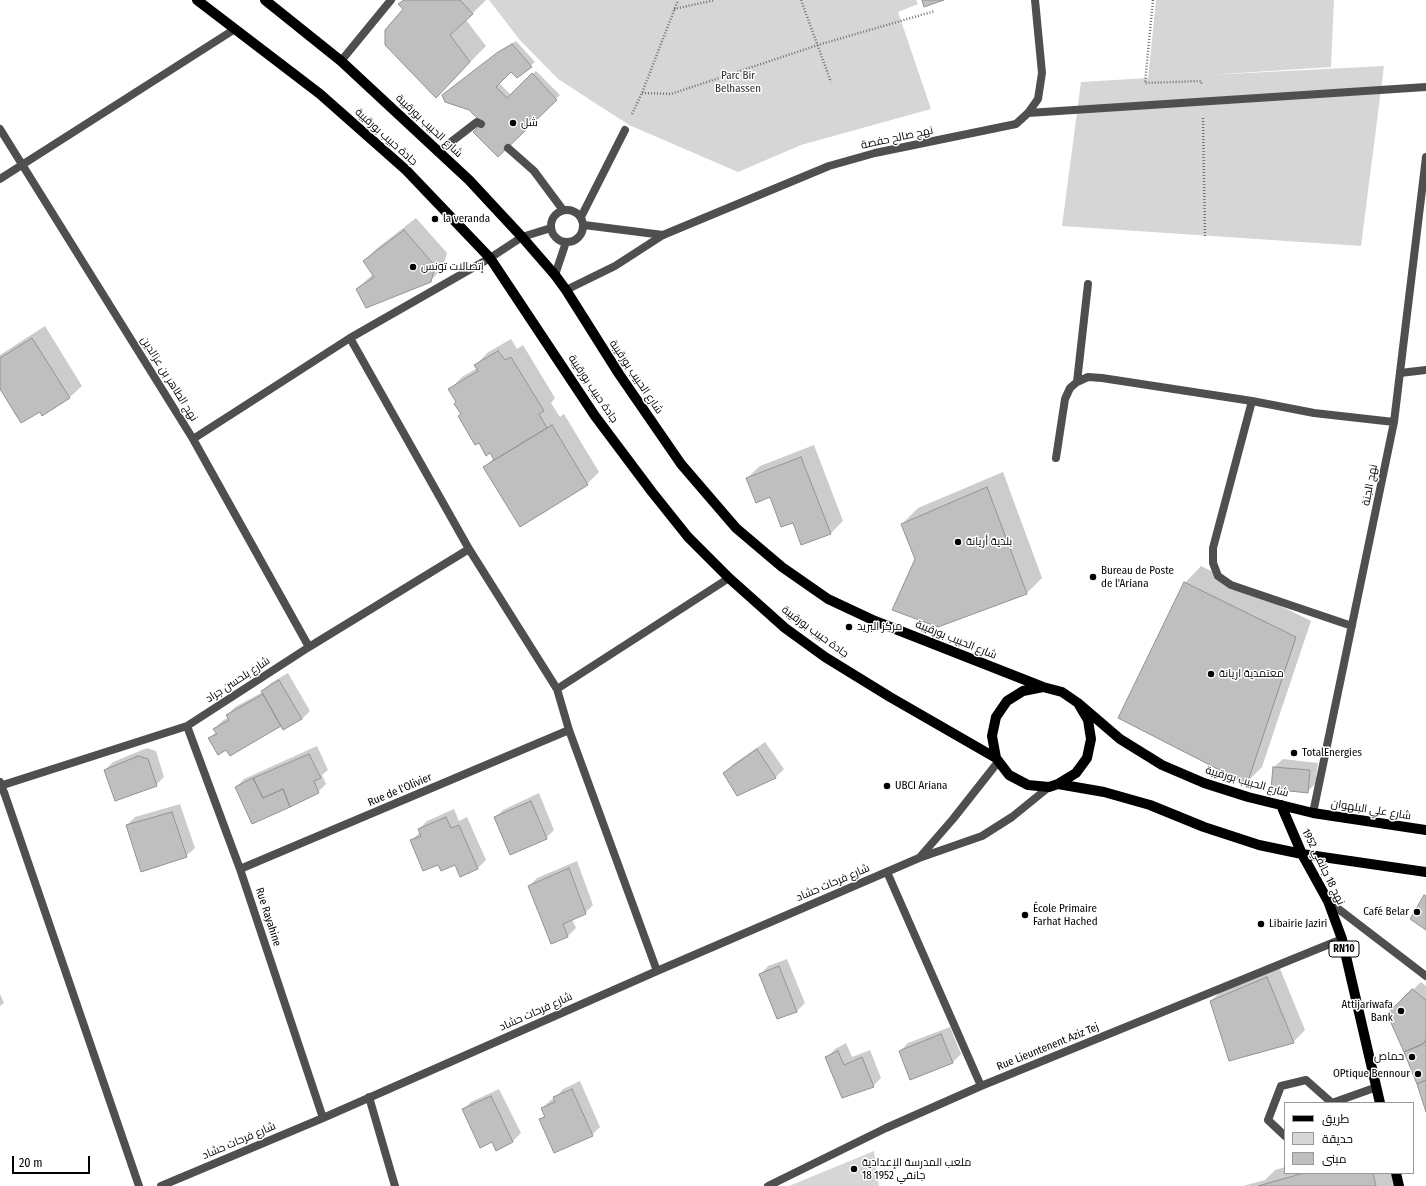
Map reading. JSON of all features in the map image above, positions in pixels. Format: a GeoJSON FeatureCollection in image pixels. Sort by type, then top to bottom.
{"type":"FeatureCollection","features":[{"type":"Feature","properties":{"kind":"main road","name":"جادة حبيب بورقيبة"},"geometry":{"type":"LineString","coordinates":[[197,0],[320,94],[406,170],[490,258],[596,416],[652,492],[688,537],[729,578],[785,628],[825,656],[890,697],[997,760]]}},
{"type":"Feature","properties":{"kind":"main road","name":"شارع الحبيب بورقيبة"},"geometry":{"type":"LineString","coordinates":[[264,0],[341,61],[469,180],[522,237],[566,290],[619,374],[681,464],[736,528],[782,567],[828,599],[875,621],[1043,687]]}},
{"type":"Feature","properties":{"kind":"main road"},"geometry":{"type":"LineString","coordinates":[[1054,785],[1076,774],[1086,758],[1091,739],[1088,720],[1078,703],[1062,692],[1043,687],[1023,691],[1007,701],[996,717],[992,736],[997,760],[1009,775],[1028,785],[1054,785],[1104,792],[1150,805],[1204,826],[1260,845],[1302,854],[1426,872]]}},
{"type":"Feature","properties":{"kind":"main road","name":"شارع الحبيب بورقيبة"},"geometry":{"type":"LineString","coordinates":[[1078,703],[1120,739],[1162,765],[1204,783],[1248,797],[1313,813]]}},
{"type":"Feature","properties":{"kind":"main road","name":"نهج 18 جانفي 1952"},"geometry":{"type":"LineString","coordinates":[[1281,805],[1302,854],[1328,901],[1342,939],[1380,1102]]}},
{"type":"Feature","properties":{"kind":"main road","name":"شارع علي البلهوان"},"geometry":{"type":"LineString","coordinates":[[1313,813],[1426,830]]}},
{"type":"Feature","properties":{"kind":"main road"},"geometry":{"type":"LineString","coordinates":[[1396,1174],[1399,1186]]}},
{"type":"Feature","properties":{"kind":"street"},"geometry":{"type":"LineString","coordinates":[[341,61],[391,0]]}},
{"type":"Feature","properties":{"kind":"street","name":"نهج صالح حفصة"},"geometry":{"type":"LineString","coordinates":[[566,290],[615,266],[663,235],[829,166],[875,153],[1016,124],[1028,113],[1038,99],[1042,73],[1035,0]]}},
{"type":"Feature","properties":{"kind":"street"},"geometry":{"type":"LineString","coordinates":[[0,179],[235,29]]}},
{"type":"Feature","properties":{"kind":"street"},"geometry":{"type":"LineString","coordinates":[[1028,113],[1426,87]]}},
{"type":"Feature","properties":{"kind":"street"},"geometry":{"type":"LineString","coordinates":[[438,152],[476,122],[481,124]]}},
{"type":"Feature","properties":{"kind":"street","name":"نهج الطاهر بن عزالدين"},"geometry":{"type":"LineString","coordinates":[[0,128],[193,439],[309,647]]}},
{"type":"Feature","properties":{"kind":"street"},"geometry":{"type":"LineString","coordinates":[[581,217],[625,130]]}},
{"type":"Feature","properties":{"kind":"street"},"geometry":{"type":"LineString","coordinates":[[508,148],[534,171],[562,210]]}},
{"type":"Feature","properties":{"kind":"street","name":"نهج الجنة"},"geometry":{"type":"LineString","coordinates":[[1313,813],[1394,422],[1426,158]]}},
{"type":"Feature","properties":{"kind":"street"},"geometry":{"type":"LineString","coordinates":[[562,210],[573,210],[581,217],[584,225],[577,239],[566,242],[556,238],[551,228],[553,217],[562,210]]}},
{"type":"Feature","properties":{"kind":"street"},"geometry":{"type":"LineString","coordinates":[[584,225],[663,235]]}},
{"type":"Feature","properties":{"kind":"street"},"geometry":{"type":"LineString","coordinates":[[193,439],[350,338],[490,258],[522,237],[551,228]]}},
{"type":"Feature","properties":{"kind":"street"},"geometry":{"type":"LineString","coordinates":[[555,275],[566,242]]}},
{"type":"Feature","properties":{"kind":"street"},"geometry":{"type":"LineString","coordinates":[[1077,382],[1088,284]]}},
{"type":"Feature","properties":{"kind":"street"},"geometry":{"type":"LineString","coordinates":[[350,338],[469,549],[557,689],[569,730],[657,971]]}},
{"type":"Feature","properties":{"kind":"street"},"geometry":{"type":"LineString","coordinates":[[1400,373],[1426,370]]}},
{"type":"Feature","properties":{"kind":"street"},"geometry":{"type":"LineString","coordinates":[[1056,458],[1066,399],[1070,388],[1077,382],[1088,377],[1252,401],[1314,413],[1394,422]]}},
{"type":"Feature","properties":{"kind":"street"},"geometry":{"type":"LineString","coordinates":[[1252,401],[1213,548],[1213,563],[1218,576],[1231,585],[1352,626]]}},
{"type":"Feature","properties":{"kind":"street","name":"شارع بلحسن جراد"},"geometry":{"type":"LineString","coordinates":[[1,785],[187,726],[309,647],[469,549]]}},
{"type":"Feature","properties":{"kind":"street"},"geometry":{"type":"LineString","coordinates":[[557,689],[729,578]]}},
{"type":"Feature","properties":{"kind":"street","name":"Rue Rayahine"},"geometry":{"type":"LineString","coordinates":[[187,726],[240,869],[323,1118]]}},
{"type":"Feature","properties":{"kind":"street","name":"Rue de l'Olivier"},"geometry":{"type":"LineString","coordinates":[[240,869],[569,730]]}},
{"type":"Feature","properties":{"kind":"street","name":"شارع فرحات حشاد"},"geometry":{"type":"LineString","coordinates":[[919,858],[953,819],[997,760]]}},
{"type":"Feature","properties":{"kind":"street"},"geometry":{"type":"LineString","coordinates":[[1,785],[139,1186]]}},
{"type":"Feature","properties":{"kind":"street","name":"شارع فرحات حشاد"},"geometry":{"type":"LineString","coordinates":[[162,1186],[323,1118],[919,858],[982,836],[1012,817],[1054,785]]}},
{"type":"Feature","properties":{"kind":"street"},"geometry":{"type":"LineString","coordinates":[[887,872],[981,1086]]}},
{"type":"Feature","properties":{"kind":"street"},"geometry":{"type":"LineString","coordinates":[[1328,901],[1426,976]]}},
{"type":"Feature","properties":{"kind":"street","name":"Rue Lieuntenent Aziz Tej"},"geometry":{"type":"LineString","coordinates":[[768,1186],[886,1128],[981,1086],[1342,939]]}},
{"type":"Feature","properties":{"kind":"street"},"geometry":{"type":"LineString","coordinates":[[1284,1135],[1268,1120],[1281,1086],[1306,1080],[1331,1102]]}},
{"type":"Feature","properties":{"kind":"street"},"geometry":{"type":"LineString","coordinates":[[1335,1102],[1376,1087]]}},
{"type":"Feature","properties":{"kind":"street"},"geometry":{"type":"LineString","coordinates":[[369,1097],[396,1186]]}},
{"type":"Feature","properties":{"kind":"path"},"geometry":{"type":"LineString","coordinates":[[625,130],[642,93],[678,0]]}},
{"type":"Feature","properties":{"kind":"path"},"geometry":{"type":"LineString","coordinates":[[674,9],[715,0]]}},
{"type":"Feature","properties":{"kind":"path"},"geometry":{"type":"LineString","coordinates":[[801,0],[831,82]]}},
{"type":"Feature","properties":{"kind":"path"},"geometry":{"type":"LineString","coordinates":[[642,93],[671,94],[818,45],[935,11]]}},
{"type":"Feature","properties":{"kind":"green space","name":"Parc Bir Belhassen"},"geometry":{"type":"Polygon","coordinates":[[[489,0],[916,0],[918,4],[898,12],[931,109],[801,145],[738,172],[629,125],[558,79],[519,39],[489,0]]]}},
{"type":"Feature","properties":{"kind":"green space"},"geometry":{"type":"Polygon","coordinates":[[[1156,0],[1334,0],[1331,67],[1208,75],[1384,66],[1361,246],[1062,226],[1081,82],[1148,78],[1156,0]]]}},
{"type":"Feature","properties":{"kind":"green space","name":"ملعب المدرسة الإعدادية 18 جانفي 1952"},"geometry":{"type":"Polygon","coordinates":[[[874,1151],[879,1186],[789,1186],[874,1151]]]}},
{"type":"Feature","properties":{"kind":"building"},"geometry":{"type":"Polygon","coordinates":[[[404,0],[460,0],[473,14],[450,35],[470,62],[436,98],[385,45],[385,30],[403,9],[398,4],[404,0]]]}},
{"type":"Feature","properties":{"kind":"building"},"geometry":{"type":"Polygon","coordinates":[[[922,0],[944,0],[924,7],[922,0]]]}},
{"type":"Feature","properties":{"kind":"building"},"geometry":{"type":"Polygon","coordinates":[[[512,44],[532,67],[517,78],[511,72],[496,87],[507,98],[532,73],[557,100],[498,157],[473,132],[482,123],[469,110],[445,102],[442,95],[498,52],[512,44]]]}},
{"type":"Feature","properties":{"kind":"building"},"geometry":{"type":"Polygon","coordinates":[[[404,230],[435,266],[431,282],[366,308],[356,289],[374,277],[363,261],[404,230]]]}},
{"type":"Feature","properties":{"kind":"building"},"geometry":{"type":"Polygon","coordinates":[[[32,338],[70,398],[42,416],[40,412],[21,423],[0,389],[0,358],[32,338]]]}},
{"type":"Feature","properties":{"kind":"building"},"geometry":{"type":"Polygon","coordinates":[[[498,351],[505,360],[511,357],[544,411],[539,414],[547,428],[494,460],[490,453],[486,456],[479,443],[475,445],[458,416],[461,414],[454,404],[456,402],[448,389],[478,371],[474,365],[498,351]]]}},
{"type":"Feature","properties":{"kind":"building"},"geometry":{"type":"Polygon","coordinates":[[[552,425],[588,485],[520,527],[483,467],[552,425]]]}},
{"type":"Feature","properties":{"kind":"building"},"geometry":{"type":"Polygon","coordinates":[[[801,457],[831,534],[801,545],[793,523],[781,527],[770,497],[756,503],[746,478],[801,457]]]}},
{"type":"Feature","properties":{"kind":"building","name":"بلدية أريانة"},"geometry":{"type":"Polygon","coordinates":[[[987,487],[1027,594],[938,627],[892,610],[915,559],[901,524],[987,487]]]}},
{"type":"Feature","properties":{"kind":"building","name":"معتمدية اريانة"},"geometry":{"type":"Polygon","coordinates":[[[1184,582],[1296,637],[1247,784],[1118,718],[1184,582]]]}},
{"type":"Feature","properties":{"kind":"building"},"geometry":{"type":"Polygon","coordinates":[[[279,680],[302,719],[283,730],[261,691],[279,680]]]}},
{"type":"Feature","properties":{"kind":"building"},"geometry":{"type":"Polygon","coordinates":[[[263,694],[281,726],[230,756],[226,750],[218,755],[208,738],[217,734],[213,729],[229,720],[226,715],[263,694]]]}},
{"type":"Feature","properties":{"kind":"building"},"geometry":{"type":"Polygon","coordinates":[[[757,749],[776,778],[737,796],[723,773],[757,749]]]}},
{"type":"Feature","properties":{"kind":"building"},"geometry":{"type":"Polygon","coordinates":[[[309,754],[321,778],[314,781],[319,793],[290,807],[283,789],[263,798],[253,778],[309,754]]]}},
{"type":"Feature","properties":{"kind":"building"},"geometry":{"type":"Polygon","coordinates":[[[138,756],[148,759],[157,786],[115,801],[104,770],[138,756]]]}},
{"type":"Feature","properties":{"kind":"building"},"geometry":{"type":"Polygon","coordinates":[[[1273,767],[1310,770],[1308,793],[1271,789],[1273,767]]]}},
{"type":"Feature","properties":{"kind":"building"},"geometry":{"type":"Polygon","coordinates":[[[253,778],[263,798],[283,789],[290,807],[252,824],[235,787],[253,778]]]}},
{"type":"Feature","properties":{"kind":"building"},"geometry":{"type":"Polygon","coordinates":[[[531,801],[547,839],[510,855],[494,817],[531,801]]]}},
{"type":"Feature","properties":{"kind":"building"},"geometry":{"type":"Polygon","coordinates":[[[172,812],[187,857],[141,872],[126,825],[172,812]]]}},
{"type":"Feature","properties":{"kind":"building"},"geometry":{"type":"Polygon","coordinates":[[[446,817],[451,828],[459,825],[478,869],[460,877],[455,865],[441,871],[438,865],[423,871],[410,840],[421,836],[418,829],[446,817]]]}},
{"type":"Feature","properties":{"kind":"building"},"geometry":{"type":"Polygon","coordinates":[[[569,868],[586,914],[563,924],[568,937],[551,944],[528,886],[569,868]]]}},
{"type":"Feature","properties":{"kind":"building"},"geometry":{"type":"Polygon","coordinates":[[[1424,895],[1426,896],[1426,930],[1410,919],[1424,895]]]}},
{"type":"Feature","properties":{"kind":"building"},"geometry":{"type":"Polygon","coordinates":[[[779,966],[797,1012],[777,1019],[759,974],[779,966]]]}},
{"type":"Feature","properties":{"kind":"building"},"geometry":{"type":"Polygon","coordinates":[[[1267,977],[1294,1043],[1229,1061],[1210,1001],[1267,977]]]}},
{"type":"Feature","properties":{"kind":"building"},"geometry":{"type":"Polygon","coordinates":[[[1412,989],[1426,1000],[1426,1040],[1423,1044],[1404,1052],[1387,1014],[1412,989]]]}},
{"type":"Feature","properties":{"kind":"building"},"geometry":{"type":"Polygon","coordinates":[[[941,1034],[953,1063],[910,1080],[899,1051],[941,1034]]]}},
{"type":"Feature","properties":{"kind":"building"},"geometry":{"type":"Polygon","coordinates":[[[1426,1040],[1426,1080],[1417,1084],[1404,1052],[1423,1044],[1426,1040]]]}},
{"type":"Feature","properties":{"kind":"building"},"geometry":{"type":"Polygon","coordinates":[[[838,1051],[844,1065],[862,1057],[874,1087],[842,1098],[825,1057],[838,1051]]]}},
{"type":"Feature","properties":{"kind":"building"},"geometry":{"type":"Polygon","coordinates":[[[1426,1080],[1426,1112],[1417,1084],[1426,1080]]]}},
{"type":"Feature","properties":{"kind":"building"},"geometry":{"type":"Polygon","coordinates":[[[572,1089],[593,1136],[554,1153],[539,1119],[545,1117],[541,1108],[555,1102],[553,1097],[572,1089]]]}},
{"type":"Feature","properties":{"kind":"building"},"geometry":{"type":"Polygon","coordinates":[[[491,1096],[513,1142],[496,1151],[492,1142],[480,1148],[462,1109],[491,1096]]]}},
{"type":"Feature","properties":{"kind":"building"},"geometry":{"type":"Polygon","coordinates":[[[1300,1174],[1373,1174],[1376,1186],[1258,1186],[1300,1174]]]}},
{"type":"Feature","properties":{"kind":"place","name":"شل"},"geometry":{"type":"Point","coordinates":[513,123]}},
{"type":"Feature","properties":{"kind":"place","name":"la veranda"},"geometry":{"type":"Point","coordinates":[435,219]}},
{"type":"Feature","properties":{"kind":"place","name":"إتصالات تونس"},"geometry":{"type":"Point","coordinates":[413,267]}},
{"type":"Feature","properties":{"kind":"place","name":"بلدية أريانة"},"geometry":{"type":"Point","coordinates":[958,542]}},
{"type":"Feature","properties":{"kind":"place","name":"Bureau de Poste de l'Ariana"},"geometry":{"type":"Point","coordinates":[1093,577]}},
{"type":"Feature","properties":{"kind":"place","name":"مركز البريد"},"geometry":{"type":"Point","coordinates":[849,627]}},
{"type":"Feature","properties":{"kind":"place","name":"معتمدية اريانة"},"geometry":{"type":"Point","coordinates":[1211,674]}},
{"type":"Feature","properties":{"kind":"place","name":"TotalEnergies"},"geometry":{"type":"Point","coordinates":[1294,753]}},
{"type":"Feature","properties":{"kind":"place","name":"UBCI Ariana"},"geometry":{"type":"Point","coordinates":[887,786]}},
{"type":"Feature","properties":{"kind":"place","name":"Café Belar"},"geometry":{"type":"Point","coordinates":[1417,912]}},
{"type":"Feature","properties":{"kind":"place","name":"École Primaire Farhat Hached"},"geometry":{"type":"Point","coordinates":[1025,915]}},
{"type":"Feature","properties":{"kind":"place","name":"Libairie Jaziri"},"geometry":{"type":"Point","coordinates":[1261,924]}},
{"type":"Feature","properties":{"kind":"place","name":"Attijariwafa Bank"},"geometry":{"type":"Point","coordinates":[1401,1011]}},
{"type":"Feature","properties":{"kind":"place","name":"حماص"},"geometry":{"type":"Point","coordinates":[1412,1057]}},
{"type":"Feature","properties":{"kind":"place","name":"OPtique Bennour"},"geometry":{"type":"Point","coordinates":[1418,1074]}},
{"type":"Feature","properties":{"kind":"place","name":"ملعب المدرسة الإعدادية 18 جانفي 1952"},"geometry":{"type":"Point","coordinates":[854,1169]}}]}
